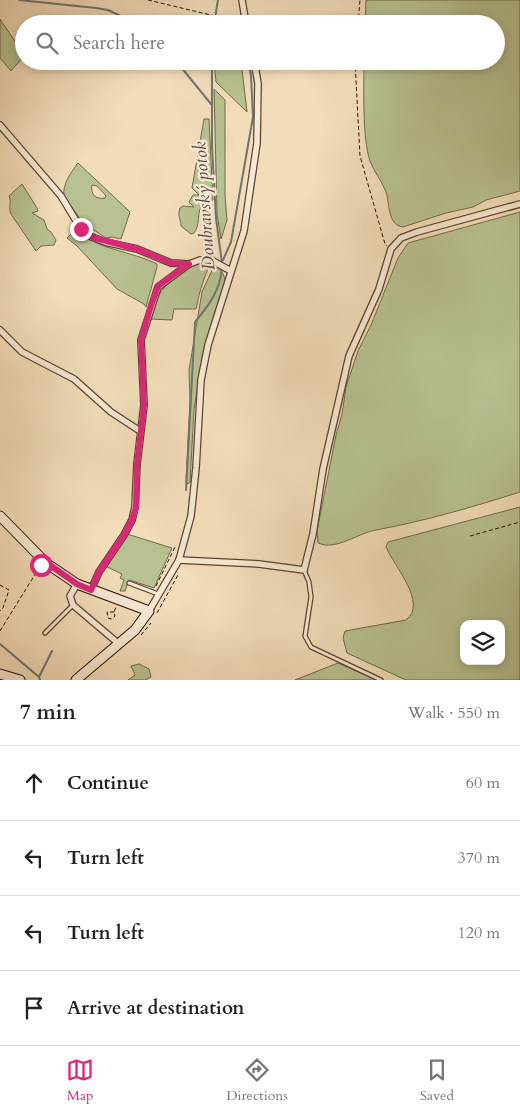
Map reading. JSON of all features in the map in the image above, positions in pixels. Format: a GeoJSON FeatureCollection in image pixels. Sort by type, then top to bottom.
{"type":"FeatureCollection","features":[{"type":"Feature","properties":{"kind":"street"},"geometry":{"type":"LineString","coordinates":[[242,0],[244,15]]}},
{"type":"Feature","properties":{"kind":"street"},"geometry":{"type":"LineString","coordinates":[[76,680],[135,630],[149,611],[156,593],[178,560],[191,516],[201,380],[208,345],[244,231],[257,143],[258,83],[256,70]]}},
{"type":"Feature","properties":{"kind":"street"},"geometry":{"type":"LineString","coordinates":[[0,126],[61,196],[81,229],[87,235],[105,242],[137,249],[171,263],[189,264]]}},
{"type":"Feature","properties":{"kind":"street"},"geometry":{"type":"LineString","coordinates":[[178,560],[259,564],[304,570],[313,534],[323,469],[349,356],[380,289],[392,249],[401,238],[417,232],[520,204]]}},
{"type":"Feature","properties":{"kind":"street"},"geometry":{"type":"LineString","coordinates":[[91,590],[99,572],[132,520],[137,495],[137,464],[144,405],[141,340],[158,286],[189,264],[200,260],[210,260],[231,271]]}},
{"type":"Feature","properties":{"kind":"street"},"geometry":{"type":"LineString","coordinates":[[0,330],[22,352],[74,379],[111,412],[140,431]]}},
{"type":"Feature","properties":{"kind":"street"},"geometry":{"type":"LineString","coordinates":[[0,516],[44,561],[77,584],[149,611]]}},
{"type":"Feature","properties":{"kind":"street"},"geometry":{"type":"LineString","coordinates":[[77,584],[70,596],[73,605],[119,644]]}},
{"type":"Feature","properties":{"kind":"street"},"geometry":{"type":"LineString","coordinates":[[0,674],[20,680]]}},
{"type":"Feature","properties":{"kind":"lane"},"geometry":{"type":"LineString","coordinates":[[304,570],[310,582],[311,598],[305,636],[311,647],[381,680]]}},
{"type":"Feature","properties":{"kind":"lane"},"geometry":{"type":"LineString","coordinates":[[129,583],[156,593]]}},
{"type":"Feature","properties":{"kind":"lane"},"geometry":{"type":"LineString","coordinates":[[45,633],[73,605]]}},
{"type":"Feature","properties":{"kind":"path"},"geometry":{"type":"LineString","coordinates":[[148,0],[209,15]]}},
{"type":"Feature","properties":{"kind":"path"},"geometry":{"type":"LineString","coordinates":[[359,15],[360,0]]}},
{"type":"Feature","properties":{"kind":"path"},"geometry":{"type":"LineString","coordinates":[[355,70],[360,156],[385,244],[392,249]]}},
{"type":"Feature","properties":{"kind":"path"},"geometry":{"type":"LineString","coordinates":[[470,536],[520,522]]}},
{"type":"Feature","properties":{"kind":"path"},"geometry":{"type":"LineString","coordinates":[[156,593],[178,540]]}},
{"type":"Feature","properties":{"kind":"path"},"geometry":{"type":"LineString","coordinates":[[141,635],[146,630],[179,574],[178,560]]}},
{"type":"Feature","properties":{"kind":"path"},"geometry":{"type":"LineString","coordinates":[[0,631],[44,561]]}},
{"type":"Feature","properties":{"kind":"path"},"geometry":{"type":"LineString","coordinates":[[0,585],[9,590],[3,608],[0,611]]}},
{"type":"Feature","properties":{"kind":"path"},"geometry":{"type":"LineString","coordinates":[[114,612],[118,604]]}},
{"type":"Feature","properties":{"kind":"path"},"geometry":{"type":"LineString","coordinates":[[0,622],[3,627]]}},
{"type":"Feature","properties":{"kind":"green space"},"geometry":{"type":"Polygon","coordinates":[[[366,0],[520,0],[520,191],[403,227],[394,222],[390,213],[386,192],[367,151],[364,112],[364,70],[505,70],[505,15],[365,15],[366,0]]]}},
{"type":"Feature","properties":{"kind":"green space"},"geometry":{"type":"Polygon","coordinates":[[[0,19],[15,42],[15,66],[11,71],[0,58],[0,19]]]}},
{"type":"Feature","properties":{"kind":"green space"},"geometry":{"type":"Polygon","coordinates":[[[215,70],[242,70],[247,112],[216,82],[215,70]]]}},
{"type":"Feature","properties":{"kind":"green space"},"geometry":{"type":"Polygon","coordinates":[[[214,89],[225,100],[225,196],[227,220],[221,239],[217,214],[214,89]]]}},
{"type":"Feature","properties":{"kind":"green space"},"geometry":{"type":"Polygon","coordinates":[[[204,119],[209,119],[213,200],[202,205],[197,229],[191,234],[181,226],[179,213],[180,208],[183,206],[194,207],[189,202],[193,195],[199,195],[192,188],[204,119]]]}},
{"type":"Feature","properties":{"kind":"green space"},"geometry":{"type":"Polygon","coordinates":[[[78,163],[130,212],[121,239],[106,238],[83,223],[64,196],[66,183],[78,163]],[[92,185],[93,194],[99,198],[105,198],[106,196],[97,186],[92,185]]]}},
{"type":"Feature","properties":{"kind":"green space"},"geometry":{"type":"Polygon","coordinates":[[[22,184],[37,208],[38,211],[32,213],[44,220],[47,229],[56,240],[54,245],[41,246],[36,251],[11,214],[9,196],[22,184]]]}},
{"type":"Feature","properties":{"kind":"green space"},"geometry":{"type":"Polygon","coordinates":[[[520,212],[520,492],[449,513],[369,532],[340,543],[325,545],[318,543],[317,531],[346,387],[358,351],[371,325],[398,258],[408,243],[520,212]]]}},
{"type":"Feature","properties":{"kind":"green space"},"geometry":{"type":"Polygon","coordinates":[[[76,229],[94,242],[157,264],[146,307],[117,289],[77,246],[67,238],[76,229]]]}},
{"type":"Feature","properties":{"kind":"green space"},"geometry":{"type":"Polygon","coordinates":[[[194,262],[209,263],[217,267],[221,270],[225,280],[204,349],[194,409],[190,482],[188,484],[186,482],[190,399],[189,370],[202,292],[213,268],[209,266],[201,287],[196,309],[174,309],[172,320],[151,319],[156,300],[166,286],[194,262]]]}},
{"type":"Feature","properties":{"kind":"green space"},"geometry":{"type":"Polygon","coordinates":[[[520,507],[520,680],[406,680],[347,653],[343,638],[345,631],[406,620],[412,613],[411,594],[386,547],[388,542],[520,507]]]}},
{"type":"Feature","properties":{"kind":"green space"},"geometry":{"type":"Polygon","coordinates":[[[127,534],[172,548],[154,588],[129,580],[125,591],[120,591],[124,580],[120,578],[122,574],[105,566],[127,534]]]}},
{"type":"Feature","properties":{"kind":"green space"},"geometry":{"type":"Polygon","coordinates":[[[338,663],[376,680],[295,680],[338,663]]]}},
{"type":"Feature","properties":{"kind":"green space"},"geometry":{"type":"Polygon","coordinates":[[[139,664],[149,669],[151,677],[145,680],[128,680],[135,675],[131,666],[139,664]]]}},
{"type":"Feature","properties":{"kind":"waterway"},"geometry":{"type":"LineString","coordinates":[[19,0],[96,8],[108,10],[119,15]]}},
{"type":"Feature","properties":{"kind":"waterway","name":"Doubravský potok"},"geometry":{"type":"LineString","coordinates":[[216,15],[218,0]]}},
{"type":"Feature","properties":{"kind":"waterway"},"geometry":{"type":"LineString","coordinates":[[183,70],[211,104]]}},
{"type":"Feature","properties":{"kind":"waterway","name":"Doubravský potok"},"geometry":{"type":"LineString","coordinates":[[212,70],[212,146],[216,218],[222,263]]}},
{"type":"Feature","properties":{"kind":"waterway"},"geometry":{"type":"LineString","coordinates":[[223,260],[231,242],[253,117],[250,70]]}},
{"type":"Feature","properties":{"kind":"waterway","name":"Doubravský potok"},"geometry":{"type":"LineString","coordinates":[[186,490],[195,322],[216,291],[222,268]]}},
{"type":"Feature","properties":{"kind":"waterway"},"geometry":{"type":"LineString","coordinates":[[0,644],[39,677]]}},
{"type":"Feature","properties":{"kind":"waterway","name":"Doubravský potok"},"geometry":{"type":"LineString","coordinates":[[40,680],[39,677],[52,651]]}},
{"type":"Feature","properties":{"kind":"route"},"geometry":{"type":"LineString","coordinates":[[41,565],[44,561],[77,584],[91,590],[99,572],[132,520],[136,507],[137,464],[144,405],[141,340],[158,286],[189,264],[171,263],[137,249],[105,242],[87,235],[81,229]]}}]}
